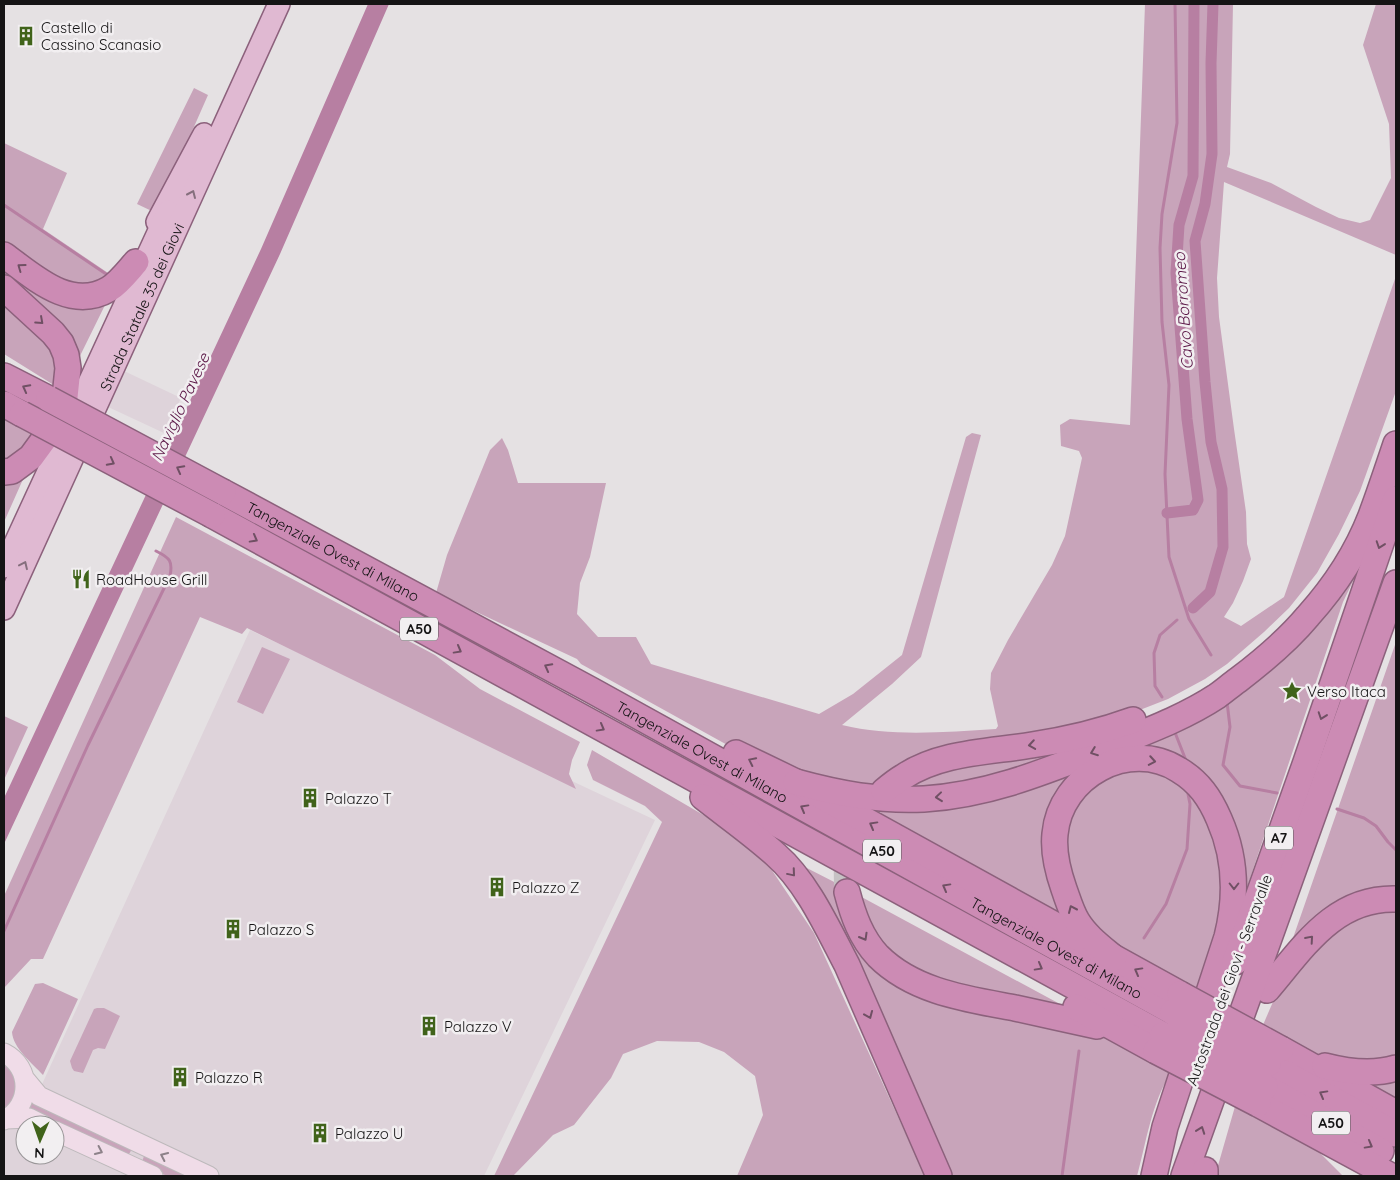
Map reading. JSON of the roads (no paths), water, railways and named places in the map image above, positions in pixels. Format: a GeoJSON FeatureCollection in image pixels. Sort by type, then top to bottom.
{"type":"FeatureCollection","features":[{"type":"Feature","properties":{"kind":"highway"},"geometry":{"type":"LineString","coordinates":[[4,255],[48,286],[69,295],[81,296],[107,290],[136,262]]}},
{"type":"Feature","properties":{"kind":"highway"},"geometry":{"type":"LineString","coordinates":[[4,288],[53,333],[61,343],[66,355],[68,368],[65,397],[53,410],[31,457],[12,471],[4,472]]}},
{"type":"Feature","properties":{"kind":"highway","name":"Tangenziale Ovest di Milano"},"geometry":{"type":"LineString","coordinates":[[4,376],[53,410],[223,492],[1177,1003],[1396,1160]]}},
{"type":"Feature","properties":{"kind":"highway","name":"Tangenziale Ovest di Milano"},"geometry":{"type":"LineString","coordinates":[[13,409],[212,515],[627,742],[1160,1043],[1273,1072],[1396,1134]]}},
{"type":"Feature","properties":{"kind":"highway"},"geometry":{"type":"LineString","coordinates":[[884,791],[904,776],[926,765],[966,755],[1034,745],[1110,728],[1147,715],[1178,701],[1209,682],[1264,640],[1314,586],[1355,522],[1396,436]]}},
{"type":"Feature","properties":{"kind":"highway"},"geometry":{"type":"LineString","coordinates":[[796,782],[827,791],[890,799],[924,799],[996,788],[1047,771],[1143,733],[1181,716],[1218,696],[1280,645],[1308,616],[1327,592],[1355,548],[1370,517],[1396,444]]}},
{"type":"Feature","properties":{"kind":"highway","name":"Autostrada dei Giovi - Serravalle"},"geometry":{"type":"LineString","coordinates":[[1158,1176],[1303,771],[1396,499]]}},
{"type":"Feature","properties":{"kind":"highway","name":"Autostrada dei Giovi - Serravalle"},"geometry":{"type":"LineString","coordinates":[[1199,1175],[1396,583]]}},
{"type":"Feature","properties":{"kind":"highway","name":"A7"},"geometry":{"type":"LineString","coordinates":[[1199,1175],[1267,990],[1396,618]]}},
{"type":"Feature","properties":{"kind":"highway"},"geometry":{"type":"LineString","coordinates":[[591,690],[706,738],[796,782],[1114,958]]}},
{"type":"Feature","properties":{"kind":"highway"},"geometry":{"type":"LineString","coordinates":[[627,742],[702,796],[777,855],[796,877],[811,899],[847,965],[939,1176]]}},
{"type":"Feature","properties":{"kind":"highway"},"geometry":{"type":"LineString","coordinates":[[1154,1176],[1165,1127],[1227,937],[1234,887],[1233,868],[1222,827],[1208,796],[1199,786],[1179,770],[1165,763],[1151,760],[1126,760],[1112,763],[1088,775],[1064,802],[1055,834],[1055,855],[1062,884],[1077,921],[1090,937],[1114,958],[1177,1003]]}},
{"type":"Feature","properties":{"kind":"highway"},"geometry":{"type":"LineString","coordinates":[[702,796],[1119,1031]]}},
{"type":"Feature","properties":{"kind":"highway"},"geometry":{"type":"LineString","coordinates":[[847,892],[866,942],[878,956],[898,972],[916,982],[961,998],[1119,1031],[1160,1043]]}},
{"type":"Feature","properties":{"kind":"highway"},"geometry":{"type":"LineString","coordinates":[[1267,990],[1314,934],[1326,923],[1356,906],[1380,900],[1396,899]]}},
{"type":"Feature","properties":{"kind":"highway"},"geometry":{"type":"LineString","coordinates":[[1273,1072],[1326,1067],[1369,1072],[1396,1068]]}},
{"type":"Feature","properties":{"kind":"highway"},"geometry":{"type":"LineString","coordinates":[[1273,1072],[1396,1114]]}},
{"type":"Feature","properties":{"kind":"highway"},"geometry":{"type":"LineString","coordinates":[[1273,1072],[1307,1131],[1341,1160],[1355,1176]]}},
{"type":"Feature","properties":{"kind":"highway"},"geometry":{"type":"LineString","coordinates":[[1307,1131],[1391,1176]]}},
{"type":"Feature","properties":{"kind":"main road","name":"Strada Statale 35 dei Giovi"},"geometry":{"type":"LineString","coordinates":[[4,567],[264,4]]}},
{"type":"Feature","properties":{"kind":"main road","name":"Strada Statale 35 dei Giovi"},"geometry":{"type":"LineString","coordinates":[[4,610],[279,4]]}},
{"type":"Feature","properties":{"kind":"main road"},"geometry":{"type":"LineString","coordinates":[[4,540],[53,410],[136,262],[204,134]]}},
{"type":"Feature","properties":{"kind":"main road"},"geometry":{"type":"LineString","coordinates":[[4,1053],[16,1062],[24,1078],[39,1096],[209,1176]]}},
{"type":"Feature","properties":{"kind":"main road"},"geometry":{"type":"LineString","coordinates":[[5,1119],[16,1111],[22,1102],[25,1090],[24,1078]]}},
{"type":"Feature","properties":{"kind":"main road"},"geometry":{"type":"LineString","coordinates":[[65,1135],[152,1176]]}},
{"type":"Feature","properties":{"kind":"waterway"},"geometry":{"type":"LineString","coordinates":[[1175,4],[1177,123],[1162,214],[1160,248],[1162,322],[1169,385],[1165,474],[1169,557],[1189,619],[1211,655]]}},
{"type":"Feature","properties":{"kind":"waterway"},"geometry":{"type":"LineString","coordinates":[[1167,513],[1193,510],[1198,500],[1187,419],[1176,273],[1179,225],[1193,176],[1194,4]]}},
{"type":"Feature","properties":{"kind":"waterway","name":"Cavo Borromeo"},"geometry":{"type":"LineString","coordinates":[[1193,608],[1210,592],[1223,547],[1222,489],[1211,442],[1195,241],[1205,204],[1212,154],[1211,63],[1213,4]]}},
{"type":"Feature","properties":{"kind":"waterway"},"geometry":{"type":"LineString","coordinates":[[4,205],[109,276]]}},
{"type":"Feature","properties":{"kind":"waterway"},"geometry":{"type":"LineString","coordinates":[[4,931],[88,745],[170,576],[171,563],[165,556],[156,551]]}},
{"type":"Feature","properties":{"kind":"waterway","name":"Cavo Borromeo"},"geometry":{"type":"LineString","coordinates":[[1162,697],[1155,686],[1154,653],[1160,635],[1177,620]]}},
{"type":"Feature","properties":{"kind":"waterway"},"geometry":{"type":"LineString","coordinates":[[1227,702],[1230,727],[1223,765],[1240,786],[1277,793]]}},
{"type":"Feature","properties":{"kind":"waterway","name":"Cavo Borromeo"},"geometry":{"type":"LineString","coordinates":[[1174,730],[1185,758]]}},
{"type":"Feature","properties":{"kind":"waterway","name":"Cavo Borromeo"},"geometry":{"type":"LineString","coordinates":[[1144,938],[1166,904],[1187,849],[1190,804],[1188,794]]}},
{"type":"Feature","properties":{"kind":"waterway"},"geometry":{"type":"LineString","coordinates":[[1337,809],[1364,818],[1376,826],[1396,850]]}},
{"type":"Feature","properties":{"kind":"waterway","name":"Cavo Borromeo"},"geometry":{"type":"LineString","coordinates":[[1062,1176],[1079,1051]]}},
{"type":"Feature","properties":{"kind":"tunnel"},"geometry":{"type":"LineString","coordinates":[[847,892],[846,870],[848,852],[853,834],[863,815]]}},
{"type":"Feature","properties":{"kind":"place","name":"Castello di Cassino Scanasio"},"geometry":{"type":"Point","coordinates":[26,36]}},
{"type":"Feature","properties":{"kind":"place","name":"RoadHouse Grill"},"geometry":{"type":"Point","coordinates":[81,579]}},
{"type":"Feature","properties":{"kind":"place","name":"Verso Itaca"},"geometry":{"type":"Point","coordinates":[1292,691]}},
{"type":"Feature","properties":{"kind":"place","name":"Palazzo T"},"geometry":{"type":"Point","coordinates":[310,798]}},
{"type":"Feature","properties":{"kind":"place","name":"Palazzo Z"},"geometry":{"type":"Point","coordinates":[497,887]}},
{"type":"Feature","properties":{"kind":"place","name":"Palazzo S"},"geometry":{"type":"Point","coordinates":[233,929]}},
{"type":"Feature","properties":{"kind":"place","name":"Palazzo V"},"geometry":{"type":"Point","coordinates":[429,1026]}},
{"type":"Feature","properties":{"kind":"place","name":"Palazzo R"},"geometry":{"type":"Point","coordinates":[180,1077]}},
{"type":"Feature","properties":{"kind":"place","name":"Palazzo U"},"geometry":{"type":"Point","coordinates":[320,1133]}},
{"type":"Feature","properties":{"kind":"water label","name":"Naviglio Pavese"},"geometry":{"type":"Point","coordinates":[180,407]}}]}
